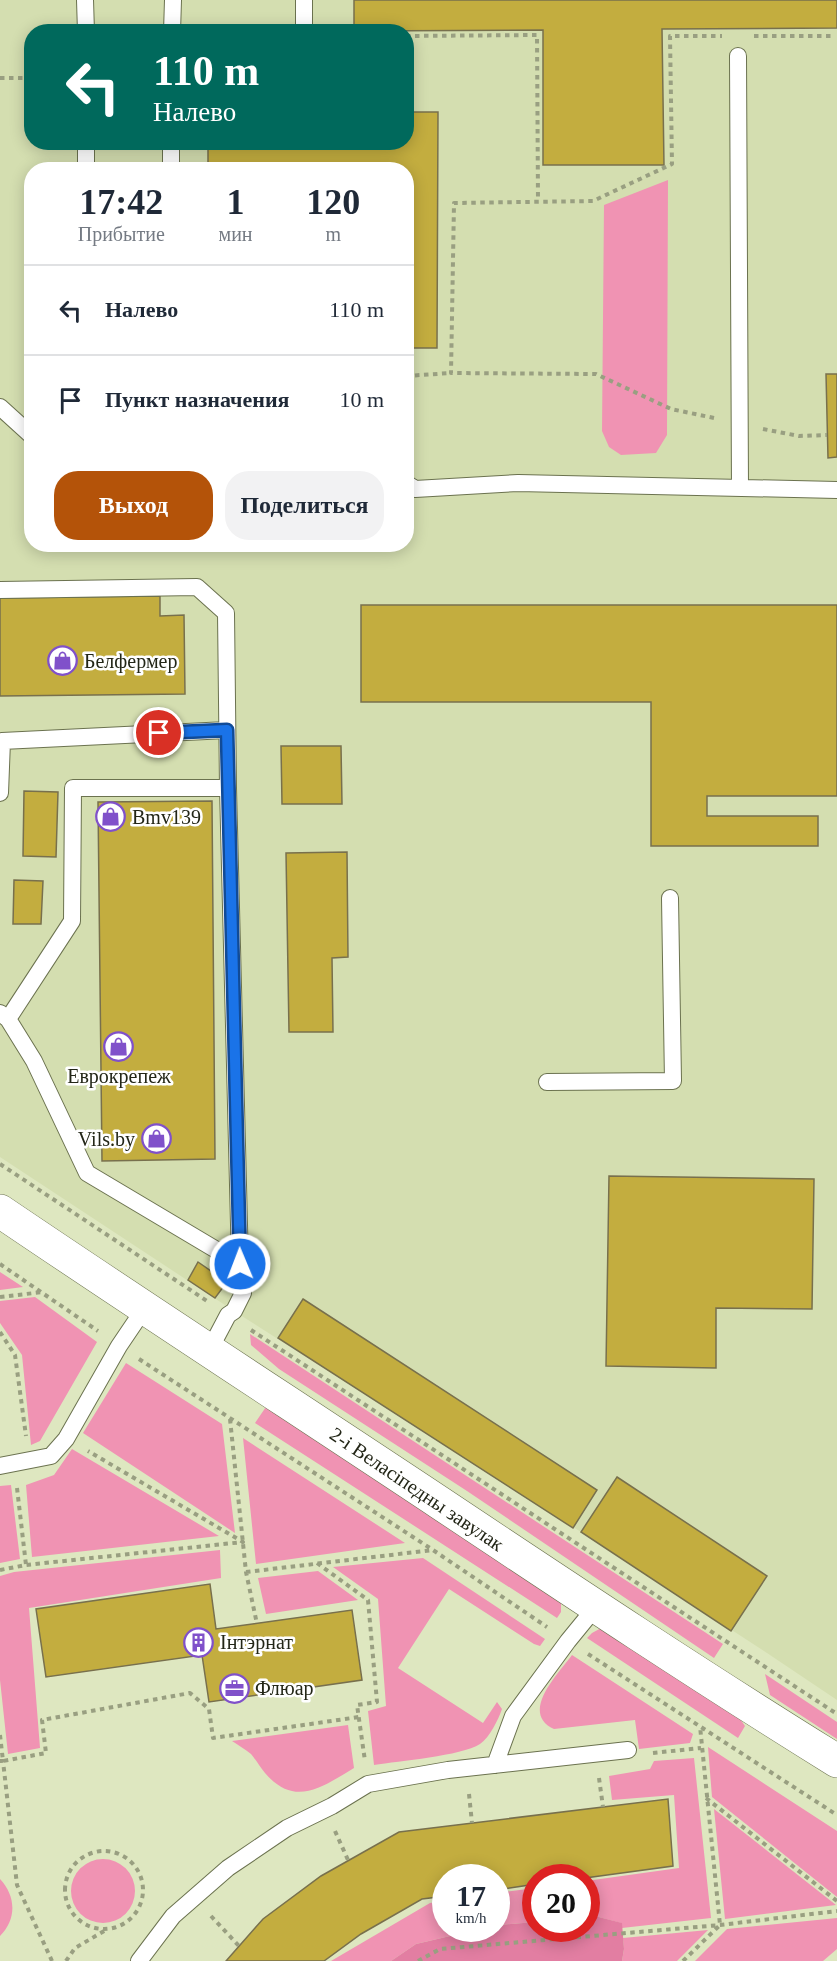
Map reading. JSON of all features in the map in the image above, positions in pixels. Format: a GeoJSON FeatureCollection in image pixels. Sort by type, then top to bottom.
{"type":"FeatureCollection","features":[{"type":"Feature","properties":{"kind":"street","name":"2-і Веласіпедны завулак"},"geometry":{"type":"LineString","coordinates":[[0,1211],[595,1608],[837,1761]]}},
{"type":"Feature","properties":{"kind":"lane"},"geometry":{"type":"LineString","coordinates":[[86,0],[86,24]]}},
{"type":"Feature","properties":{"kind":"lane"},"geometry":{"type":"LineString","coordinates":[[172,0],[172,24]]}},
{"type":"Feature","properties":{"kind":"lane"},"geometry":{"type":"LineString","coordinates":[[304,0],[304,24]]}},
{"type":"Feature","properties":{"kind":"lane"},"geometry":{"type":"LineString","coordinates":[[738,56],[740,488]]}},
{"type":"Feature","properties":{"kind":"lane"},"geometry":{"type":"LineString","coordinates":[[0,407],[24,429]]}},
{"type":"Feature","properties":{"kind":"lane"},"geometry":{"type":"LineString","coordinates":[[414,488],[518,483],[837,490]]}},
{"type":"Feature","properties":{"kind":"lane"},"geometry":{"type":"LineString","coordinates":[[0,590],[197,587],[226,613],[228,788],[240,1264],[243,1293],[234,1311],[228,1315],[209,1351]]}},
{"type":"Feature","properties":{"kind":"lane"},"geometry":{"type":"LineString","coordinates":[[0,793],[2,741],[227,730]]}},
{"type":"Feature","properties":{"kind":"lane"},"geometry":{"type":"LineString","coordinates":[[228,788],[73,788],[72,921],[4,1016],[34,1061],[87,1173],[240,1264]]}},
{"type":"Feature","properties":{"kind":"lane"},"geometry":{"type":"LineString","coordinates":[[547,1082],[672,1081],[670,898]]}},
{"type":"Feature","properties":{"kind":"lane"},"geometry":{"type":"LineString","coordinates":[[0,1466],[51,1456],[66,1439],[119,1346],[144,1309]]}},
{"type":"Feature","properties":{"kind":"lane"},"geometry":{"type":"LineString","coordinates":[[495,1766],[513,1716],[595,1608]]}},
{"type":"Feature","properties":{"kind":"lane"},"geometry":{"type":"LineString","coordinates":[[139,1961],[173,1916],[228,1868],[287,1828],[332,1806],[368,1784],[448,1770],[628,1750]]}},
{"type":"Feature","properties":{"kind":"path"},"geometry":{"type":"LineString","coordinates":[[414,36],[537,35],[538,201]]}},
{"type":"Feature","properties":{"kind":"path"},"geometry":{"type":"LineString","coordinates":[[451,373],[454,203],[592,201],[672,164],[670,36],[729,36]]}},
{"type":"Feature","properties":{"kind":"path"},"geometry":{"type":"LineString","coordinates":[[752,36],[834,36]]}},
{"type":"Feature","properties":{"kind":"path"},"geometry":{"type":"LineString","coordinates":[[0,78],[24,78]]}},
{"type":"Feature","properties":{"kind":"path"},"geometry":{"type":"LineString","coordinates":[[414,375],[451,373],[596,374],[671,409],[799,436],[827,435]]}},
{"type":"Feature","properties":{"kind":"path"},"geometry":{"type":"LineString","coordinates":[[0,1164],[837,1714]]}},
{"type":"Feature","properties":{"kind":"path"},"geometry":{"type":"LineString","coordinates":[[0,1264],[119,1346],[837,1815]]}},
{"type":"Feature","properties":{"kind":"path"},"geometry":{"type":"LineString","coordinates":[[0,1297],[43,1292]]}},
{"type":"Feature","properties":{"kind":"path"},"geometry":{"type":"LineString","coordinates":[[230,1418],[246,1572],[258,1624]]}},
{"type":"Feature","properties":{"kind":"path"},"geometry":{"type":"LineString","coordinates":[[66,1439],[243,1542]]}},
{"type":"Feature","properties":{"kind":"path"},"geometry":{"type":"LineString","coordinates":[[0,1570],[26,1565],[243,1542]]}},
{"type":"Feature","properties":{"kind":"path"},"geometry":{"type":"LineString","coordinates":[[246,1572],[434,1550]]}},
{"type":"Feature","properties":{"kind":"path"},"geometry":{"type":"LineString","coordinates":[[317,1563],[368,1600],[377,1702],[357,1705],[368,1784]]}},
{"type":"Feature","properties":{"kind":"path"},"geometry":{"type":"LineString","coordinates":[[1,1761],[46,1753],[42,1720],[190,1694],[209,1709],[213,1738],[359,1717]]}},
{"type":"Feature","properties":{"kind":"path"},"geometry":{"type":"LineString","coordinates":[[700,1725],[720,1925]]}},
{"type":"Feature","properties":{"kind":"path"},"geometry":{"type":"LineString","coordinates":[[0,1735],[1,1761],[17,1885],[52,1961]]}},
{"type":"Feature","properties":{"kind":"path"},"geometry":{"type":"LineString","coordinates":[[648,1754],[701,1748]]}},
{"type":"Feature","properties":{"kind":"path"},"geometry":{"type":"LineString","coordinates":[[598,1770],[603,1807]]}},
{"type":"Feature","properties":{"kind":"path"},"geometry":{"type":"LineString","coordinates":[[468,1789],[472,1823]]}},
{"type":"Feature","properties":{"kind":"path"},"geometry":{"type":"LineString","coordinates":[[706,1798],[837,1901]]}},
{"type":"Feature","properties":{"kind":"path"},"geometry":{"type":"LineString","coordinates":[[332,1824],[348,1860]]}},
{"type":"Feature","properties":{"kind":"path"},"geometry":{"type":"LineString","coordinates":[[66,1961],[75,1948],[124,1923],[138,1910],[143,1885],[139,1872],[131,1861],[105,1850],[93,1852],[81,1858],[71,1868],[65,1881],[64,1893],[67,1905],[83,1924],[94,1929],[107,1930]]}},
{"type":"Feature","properties":{"kind":"path"},"geometry":{"type":"LineString","coordinates":[[418,1961],[440,1949],[720,1925],[837,1911]]}},
{"type":"Feature","properties":{"kind":"path"},"geometry":{"type":"LineString","coordinates":[[210,1915],[240,1946]]}},
{"type":"Feature","properties":{"kind":"path"},"geometry":{"type":"LineString","coordinates":[[683,1961],[720,1925]]}},
{"type":"Feature","properties":{"kind":"shaded area"},"geometry":{"type":"Polygon","coordinates":[[[0,0],[837,0],[837,1700],[581,1532],[234,1311],[0,1157],[0,0]]]}},
{"type":"Feature","properties":{"kind":"shaded area"},"geometry":{"type":"Polygon","coordinates":[[[668,180],[667,435],[656,453],[621,455],[609,447],[602,431],[604,205],[668,180]]]}},
{"type":"Feature","properties":{"kind":"shaded area"},"geometry":{"type":"Polygon","coordinates":[[[0,1272],[23,1287],[0,1290],[0,1272]]]}},
{"type":"Feature","properties":{"kind":"shaded area"},"geometry":{"type":"Polygon","coordinates":[[[35,1297],[97,1342],[40,1441],[31,1445],[22,1355],[0,1323],[0,1301],[35,1297]]]}},
{"type":"Feature","properties":{"kind":"shaded area"},"geometry":{"type":"Polygon","coordinates":[[[250,1334],[723,1644],[714,1658],[467,1491],[279,1369],[251,1345],[250,1334]]]}},
{"type":"Feature","properties":{"kind":"shaded area"},"geometry":{"type":"Polygon","coordinates":[[[126,1363],[222,1424],[235,1533],[83,1433],[126,1363]]]}},
{"type":"Feature","properties":{"kind":"shaded area"},"geometry":{"type":"Polygon","coordinates":[[[270,1401],[561,1597],[561,1612],[557,1618],[255,1423],[270,1401]]]}},
{"type":"Feature","properties":{"kind":"shaded area"},"geometry":{"type":"Polygon","coordinates":[[[243,1438],[405,1543],[256,1564],[243,1438]]]}},
{"type":"Feature","properties":{"kind":"shaded area"},"geometry":{"type":"Polygon","coordinates":[[[72,1449],[219,1536],[32,1557],[26,1485],[54,1475],[72,1449]]]}},
{"type":"Feature","properties":{"kind":"shaded area"},"geometry":{"type":"Polygon","coordinates":[[[11,1485],[20,1559],[0,1563],[0,1486],[11,1485]]]}},
{"type":"Feature","properties":{"kind":"shaded area"},"geometry":{"type":"Polygon","coordinates":[[[220,1550],[221,1578],[29,1608],[40,1748],[8,1754],[0,1680],[0,1576],[14,1572],[220,1550]]]}},
{"type":"Feature","properties":{"kind":"shaded area"},"geometry":{"type":"Polygon","coordinates":[[[423,1558],[545,1639],[540,1646],[534,1644],[449,1589],[398,1668],[483,1723],[497,1702],[502,1709],[487,1737],[480,1744],[471,1748],[445,1755],[374,1765],[368,1711],[386,1706],[378,1599],[333,1567],[423,1558]]]}},
{"type":"Feature","properties":{"kind":"shaded area"},"geometry":{"type":"Polygon","coordinates":[[[318,1571],[358,1600],[266,1614],[258,1578],[318,1571]]]}},
{"type":"Feature","properties":{"kind":"shaded area"},"geometry":{"type":"Polygon","coordinates":[[[603,1627],[733,1709],[745,1726],[738,1738],[587,1638],[603,1627]]]}},
{"type":"Feature","properties":{"kind":"shaded area"},"geometry":{"type":"Polygon","coordinates":[[[572,1655],[693,1734],[690,1743],[639,1749],[635,1720],[554,1729],[544,1722],[540,1713],[545,1693],[572,1655]]]}},
{"type":"Feature","properties":{"kind":"shaded area"},"geometry":{"type":"Polygon","coordinates":[[[765,1674],[837,1722],[837,1739],[770,1695],[765,1674]]]}},
{"type":"Feature","properties":{"kind":"shaded area"},"geometry":{"type":"Polygon","coordinates":[[[348,1725],[354,1768],[331,1782],[309,1791],[287,1790],[276,1784],[251,1754],[232,1741],[348,1725]]]}},
{"type":"Feature","properties":{"kind":"shaded area"},"geometry":{"type":"Polygon","coordinates":[[[708,1747],[837,1831],[837,1897],[712,1797],[708,1747]]]}},
{"type":"Feature","properties":{"kind":"shaded area"},"geometry":{"type":"Polygon","coordinates":[[[694,1758],[711,1918],[622,1928],[621,1923],[600,1917],[600,1879],[679,1868],[674,1795],[612,1800],[609,1776],[650,1769],[654,1761],[694,1758]]]}},
{"type":"Feature","properties":{"kind":"shaded area"},"geometry":{"type":"Polygon","coordinates":[[[714,1809],[836,1905],[725,1919],[714,1809]]]}},
{"type":"Feature","properties":{"kind":"shaded area"},"geometry":{"type":"Polygon","coordinates":[[[97,1859],[109,1859],[126,1868],[133,1879],[135,1891],[133,1903],[126,1914],[109,1923],[97,1923],[85,1918],[76,1909],[71,1897],[71,1885],[76,1873],[85,1864],[97,1859]]]}},
{"type":"Feature","properties":{"kind":"shaded area"},"geometry":{"type":"Polygon","coordinates":[[[0,1879],[12,1900],[12,1915],[0,1936],[0,1879]]]}},
{"type":"Feature","properties":{"kind":"shaded area"},"geometry":{"type":"Polygon","coordinates":[[[522,1890],[522,1923],[510,1924],[510,1891],[522,1890]]]}},
{"type":"Feature","properties":{"kind":"shaded area"},"geometry":{"type":"Polygon","coordinates":[[[432,1903],[432,1940],[416,1944],[391,1961],[331,1961],[432,1903]]]}},
{"type":"Feature","properties":{"kind":"shaded area"},"geometry":{"type":"Polygon","coordinates":[[[600,1917],[622,1923],[624,1949],[622,1961],[391,1961],[416,1944],[432,1940],[510,1942],[510,1924],[522,1923],[522,1942],[600,1942],[600,1917]]]}},
{"type":"Feature","properties":{"kind":"shaded area"},"geometry":{"type":"Polygon","coordinates":[[[837,1918],[837,1949],[823,1961],[695,1961],[727,1929],[837,1918]]]}},
{"type":"Feature","properties":{"kind":"shaded area"},"geometry":{"type":"Polygon","coordinates":[[[708,1930],[677,1961],[622,1961],[623,1938],[708,1930]]]}},
{"type":"Feature","properties":{"kind":"building"},"geometry":{"type":"Polygon","coordinates":[[[354,0],[837,0],[837,28],[662,29],[664,165],[543,165],[543,30],[414,31],[414,24],[354,24],[354,0]]]}},
{"type":"Feature","properties":{"kind":"building"},"geometry":{"type":"Polygon","coordinates":[[[414,112],[438,112],[437,348],[414,348],[414,162],[208,162],[208,150],[414,150],[414,112]]]}},
{"type":"Feature","properties":{"kind":"building"},"geometry":{"type":"Polygon","coordinates":[[[826,374],[837,374],[837,457],[828,458],[826,374]]]}},
{"type":"Feature","properties":{"kind":"building"},"geometry":{"type":"Polygon","coordinates":[[[160,596],[160,616],[184,615],[185,694],[0,696],[0,598],[160,596]]]}},
{"type":"Feature","properties":{"kind":"building"},"geometry":{"type":"Polygon","coordinates":[[[361,605],[837,605],[837,796],[707,796],[707,816],[818,816],[818,846],[651,846],[651,702],[361,702],[361,605]]]}},
{"type":"Feature","properties":{"kind":"building"},"geometry":{"type":"Polygon","coordinates":[[[281,746],[341,746],[342,804],[282,804],[281,746]]]}},
{"type":"Feature","properties":{"kind":"building"},"geometry":{"type":"Polygon","coordinates":[[[24,791],[58,792],[56,857],[23,856],[24,791]]]}},
{"type":"Feature","properties":{"kind":"building"},"geometry":{"type":"Polygon","coordinates":[[[212,801],[215,1159],[102,1161],[98,802],[212,801]]]}},
{"type":"Feature","properties":{"kind":"building"},"geometry":{"type":"Polygon","coordinates":[[[347,852],[348,957],[332,958],[333,1032],[289,1032],[286,853],[347,852]]]}},
{"type":"Feature","properties":{"kind":"building"},"geometry":{"type":"Polygon","coordinates":[[[14,880],[43,881],[41,924],[13,924],[14,880]]]}},
{"type":"Feature","properties":{"kind":"building"},"geometry":{"type":"Polygon","coordinates":[[[609,1176],[814,1179],[812,1309],[716,1308],[716,1368],[606,1366],[609,1176]]]}},
{"type":"Feature","properties":{"kind":"building"},"geometry":{"type":"Polygon","coordinates":[[[198,1262],[227,1282],[215,1298],[188,1280],[198,1262]]]}},
{"type":"Feature","properties":{"kind":"building"},"geometry":{"type":"Polygon","coordinates":[[[303,1299],[597,1490],[573,1528],[278,1338],[303,1299]]]}},
{"type":"Feature","properties":{"kind":"building"},"geometry":{"type":"Polygon","coordinates":[[[617,1477],[767,1576],[731,1631],[581,1532],[617,1477]]]}},
{"type":"Feature","properties":{"kind":"building","name":"Інтэрнат"},"geometry":{"type":"Polygon","coordinates":[[[210,1584],[216,1629],[352,1610],[362,1680],[209,1702],[202,1655],[46,1677],[36,1609],[210,1584]]]}},
{"type":"Feature","properties":{"kind":"building"},"geometry":{"type":"Polygon","coordinates":[[[668,1799],[673,1866],[600,1876],[600,1864],[522,1864],[522,1886],[510,1888],[510,1864],[432,1864],[432,1898],[422,1899],[361,1934],[324,1961],[226,1961],[263,1919],[321,1876],[399,1832],[668,1799]]]}},
{"type":"Feature","properties":{"kind":"place","name":"Белфермер"},"geometry":{"type":"Point","coordinates":[63,661]}},
{"type":"Feature","properties":{"kind":"place","name":"Bmv139"},"geometry":{"type":"Point","coordinates":[111,817]}},
{"type":"Feature","properties":{"kind":"place","name":"Еврокрепеж"},"geometry":{"type":"Point","coordinates":[119,1046]}},
{"type":"Feature","properties":{"kind":"place","name":"Vils.by"},"geometry":{"type":"Point","coordinates":[156,1139]}},
{"type":"Feature","properties":{"kind":"place","name":"Інтэрнат"},"geometry":{"type":"Point","coordinates":[199,1642]}},
{"type":"Feature","properties":{"kind":"place","name":"Флюар"},"geometry":{"type":"Point","coordinates":[234,1688]}},
{"type":"Feature","properties":{"kind":"route"},"geometry":{"type":"LineString","coordinates":[[159,733],[227,730],[240,1264]]}}]}
